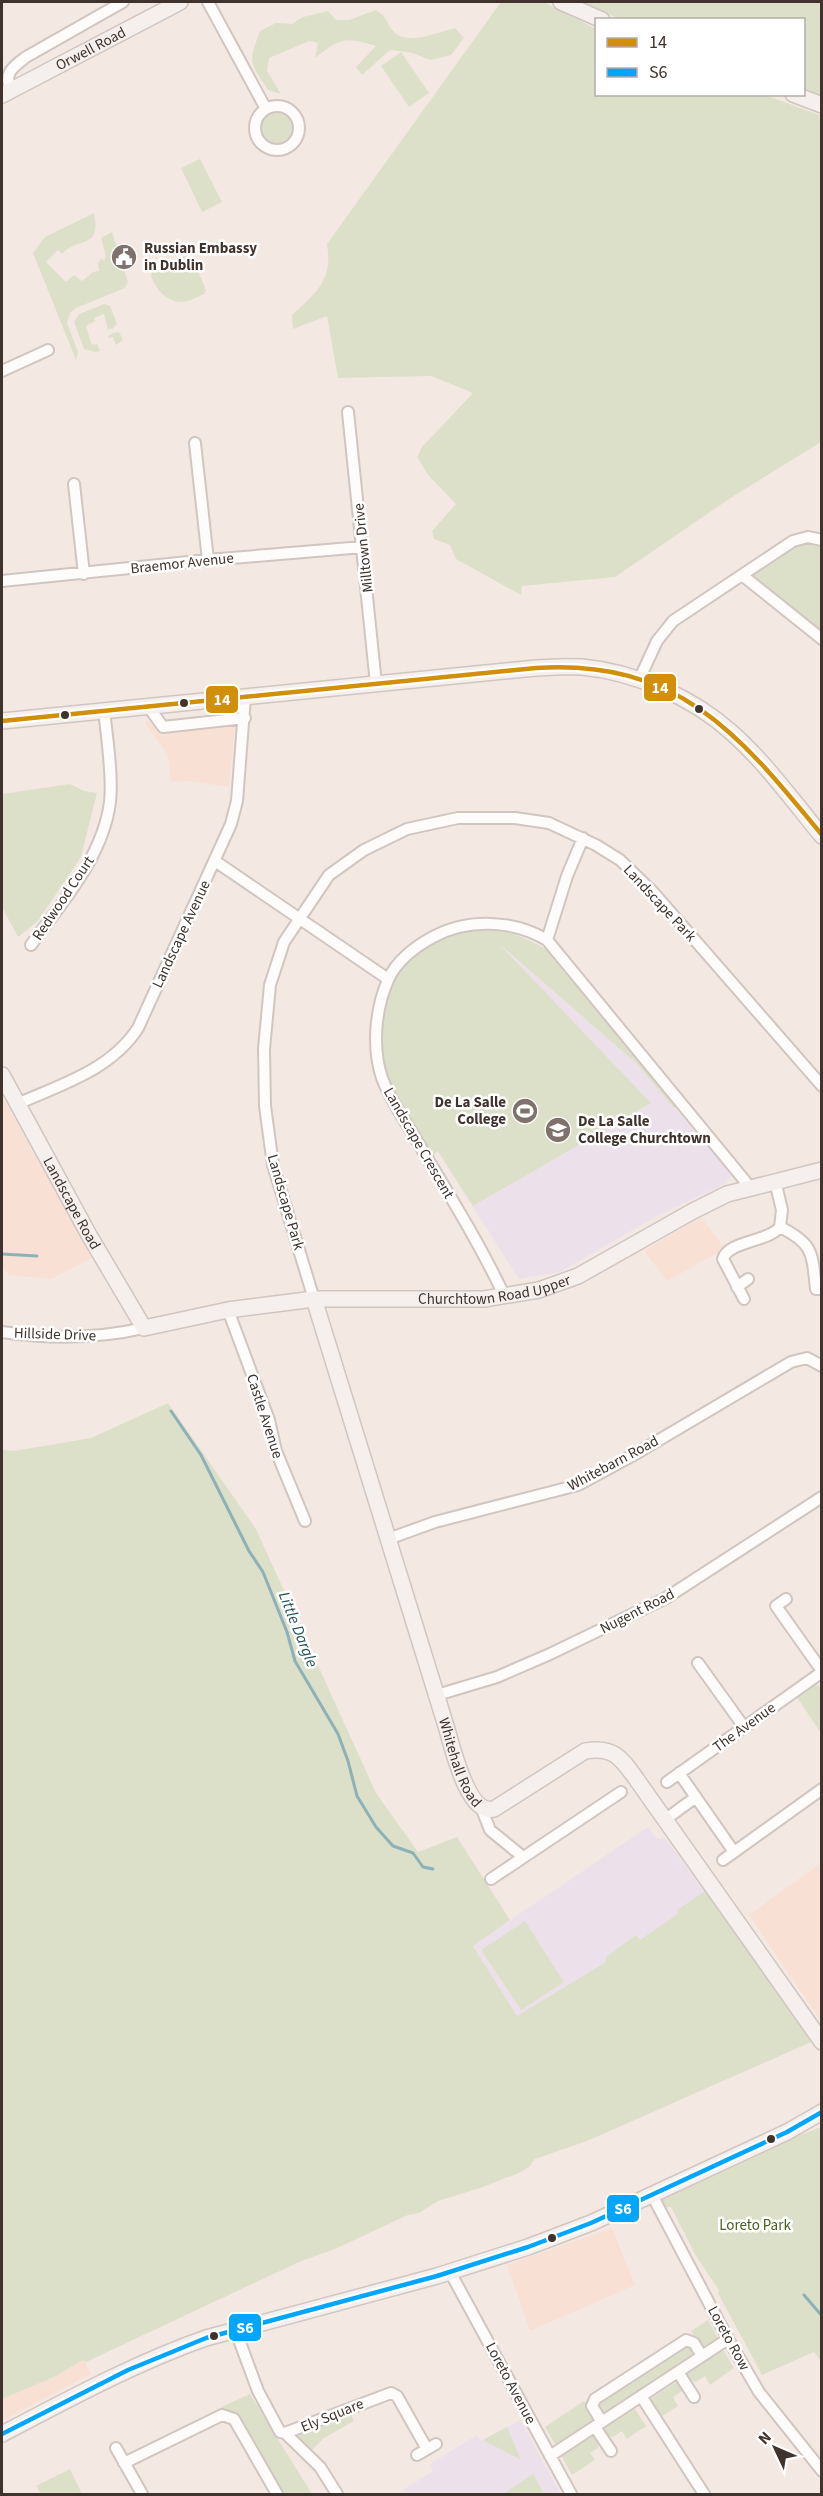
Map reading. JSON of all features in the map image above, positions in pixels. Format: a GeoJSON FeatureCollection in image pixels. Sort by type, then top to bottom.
{"type":"FeatureCollection","features":[{"type":"Feature","properties":{"kind":"street"},"geometry":{"type":"LineString","coordinates":[[6,93],[8,73],[13,67],[26,57],[123,2]]}},
{"type":"Feature","properties":{"kind":"street","name":"Orwell Road"},"geometry":{"type":"LineString","coordinates":[[6,93],[180,2]]}},
{"type":"Feature","properties":{"kind":"street"},"geometry":{"type":"LineString","coordinates":[[208,2],[266,109]]}},
{"type":"Feature","properties":{"kind":"street"},"geometry":{"type":"LineString","coordinates":[[561,2],[597,18]]}},
{"type":"Feature","properties":{"kind":"street"},"geometry":{"type":"LineString","coordinates":[[798,96],[822,105]]}},
{"type":"Feature","properties":{"kind":"street"},"geometry":{"type":"LineString","coordinates":[[273,106],[288,109],[297,120],[298,135],[289,147],[282,150],[268,149],[257,140],[256,119],[266,109],[273,106]]}},
{"type":"Feature","properties":{"kind":"street"},"geometry":{"type":"LineString","coordinates":[[2,371],[48,350]]}},
{"type":"Feature","properties":{"kind":"street","name":"Milltown Drive"},"geometry":{"type":"LineString","coordinates":[[348,412],[376,684]]}},
{"type":"Feature","properties":{"kind":"street"},"geometry":{"type":"LineString","coordinates":[[195,442],[208,560]]}},
{"type":"Feature","properties":{"kind":"street"},"geometry":{"type":"LineString","coordinates":[[74,484],[84,574]]}},
{"type":"Feature","properties":{"kind":"street"},"geometry":{"type":"LineString","coordinates":[[639,680],[657,641],[673,621],[793,541],[808,537],[822,540]]}},
{"type":"Feature","properties":{"kind":"street","name":"Braemor Avenue"},"geometry":{"type":"LineString","coordinates":[[2,581],[363,547]]}},
{"type":"Feature","properties":{"kind":"street"},"geometry":{"type":"LineString","coordinates":[[742,575],[822,639]]}},
{"type":"Feature","properties":{"kind":"street"},"geometry":{"type":"LineString","coordinates":[[2,721],[561,667],[604,671],[639,680],[691,704],[731,732],[758,759],[822,836]]}},
{"type":"Feature","properties":{"kind":"street","name":"Landscape Avenue"},"geometry":{"type":"LineString","coordinates":[[17,1104],[88,1073],[131,1039],[231,824],[237,801],[245,697]]}},
{"type":"Feature","properties":{"kind":"street"},"geometry":{"type":"LineString","coordinates":[[148,706],[163,727],[245,718]]}},
{"type":"Feature","properties":{"kind":"street","name":"Redwood Court"},"geometry":{"type":"LineString","coordinates":[[31,945],[88,864],[102,835],[111,801],[104,711]]}},
{"type":"Feature","properties":{"kind":"street","name":"Landscape Park"},"geometry":{"type":"LineString","coordinates":[[314,1299],[273,1165],[265,1106],[264,1049],[270,985],[284,942],[329,875],[345,861],[407,829],[458,818],[515,818],[549,823],[583,838],[620,860],[652,892],[822,1086]]}},
{"type":"Feature","properties":{"kind":"street"},"geometry":{"type":"LineString","coordinates":[[547,940],[567,876],[583,838]]}},
{"type":"Feature","properties":{"kind":"street"},"geometry":{"type":"LineString","coordinates":[[215,861],[388,979]]}},
{"type":"Feature","properties":{"kind":"street","name":"Landscape Crescent"},"geometry":{"type":"LineString","coordinates":[[502,1297],[501,1289],[478,1240],[383,1080],[376,1048],[376,1027],[388,979],[406,955],[436,935],[456,928],[487,924],[532,931],[547,940],[746,1181],[749,1188]]}},
{"type":"Feature","properties":{"kind":"street","name":"Landscape Road"},"geometry":{"type":"LineString","coordinates":[[2,1075],[89,1235],[144,1329]]}},
{"type":"Feature","properties":{"kind":"street","name":"Churchtown Road Upper"},"geometry":{"type":"LineString","coordinates":[[144,1329],[228,1310],[314,1299],[484,1299],[539,1290],[578,1276],[727,1194],[822,1170]]}},
{"type":"Feature","properties":{"kind":"street"},"geometry":{"type":"LineString","coordinates":[[744,1299],[724,1264],[724,1254],[730,1249],[773,1233],[780,1227],[782,1210],[775,1181]]}},
{"type":"Feature","properties":{"kind":"street"},"geometry":{"type":"LineString","coordinates":[[780,1227],[806,1242],[811,1251],[816,1288],[822,1290]]}},
{"type":"Feature","properties":{"kind":"street"},"geometry":{"type":"LineString","coordinates":[[737,1287],[748,1280]]}},
{"type":"Feature","properties":{"kind":"street","name":"Whitehall Road"},"geometry":{"type":"LineString","coordinates":[[314,1299],[469,1793],[480,1807],[488,1810],[502,1805],[585,1751],[597,1749],[611,1751],[625,1764],[666,1820],[822,2042]]}},
{"type":"Feature","properties":{"kind":"street","name":"Castle Avenue"},"geometry":{"type":"LineString","coordinates":[[228,1310],[269,1420],[276,1451],[305,1521]]}},
{"type":"Feature","properties":{"kind":"street","name":"Hillside Drive"},"geometry":{"type":"LineString","coordinates":[[2,1332],[48,1337],[90,1338],[144,1329]]}},
{"type":"Feature","properties":{"kind":"street","name":"Whitebarn Road"},"geometry":{"type":"LineString","coordinates":[[388,1539],[435,1522],[578,1485],[791,1362],[807,1358],[822,1366]]}},
{"type":"Feature","properties":{"kind":"street","name":"Nugent Road"},"geometry":{"type":"LineString","coordinates":[[437,1695],[497,1677],[666,1598],[822,1497]]}},
{"type":"Feature","properties":{"kind":"street"},"geometry":{"type":"LineString","coordinates":[[786,1599],[776,1606],[822,1671]]}},
{"type":"Feature","properties":{"kind":"street"},"geometry":{"type":"LineString","coordinates":[[699,1663],[744,1727]]}},
{"type":"Feature","properties":{"kind":"street","name":"The Avenue"},"geometry":{"type":"LineString","coordinates":[[667,1782],[822,1671]]}},
{"type":"Feature","properties":{"kind":"street"},"geometry":{"type":"LineString","coordinates":[[679,1773],[734,1852]]}},
{"type":"Feature","properties":{"kind":"street"},"geometry":{"type":"LineString","coordinates":[[723,1860],[822,1789]]}},
{"type":"Feature","properties":{"kind":"street"},"geometry":{"type":"LineString","coordinates":[[491,1880],[621,1792]]}},
{"type":"Feature","properties":{"kind":"street"},"geometry":{"type":"LineString","coordinates":[[666,1820],[696,1797]]}},
{"type":"Feature","properties":{"kind":"street"},"geometry":{"type":"LineString","coordinates":[[480,1807],[490,1830],[523,1857]]}},
{"type":"Feature","properties":{"kind":"street"},"geometry":{"type":"LineString","coordinates":[[2,2434],[113,2376],[167,2351],[235,2329],[450,2272],[539,2243],[591,2223],[787,2132],[822,2112]]}},
{"type":"Feature","properties":{"kind":"street","name":"Loreto Row"},"geometry":{"type":"LineString","coordinates":[[652,2195],[728,2339],[759,2392],[822,2471]]}},
{"type":"Feature","properties":{"kind":"street","name":"Loreto Avenue"},"geometry":{"type":"LineString","coordinates":[[450,2272],[571,2494]]}},
{"type":"Feature","properties":{"kind":"street","name":"Ely Square"},"geometry":{"type":"LineString","coordinates":[[235,2329],[258,2391],[276,2426],[285,2433],[391,2392],[397,2396],[427,2450]]}},
{"type":"Feature","properties":{"kind":"street"},"geometry":{"type":"LineString","coordinates":[[550,2456],[728,2339]]}},
{"type":"Feature","properties":{"kind":"street"},"geometry":{"type":"LineString","coordinates":[[611,2451],[592,2406],[595,2399],[686,2340],[694,2343],[702,2356]]}},
{"type":"Feature","properties":{"kind":"street"},"geometry":{"type":"LineString","coordinates":[[678,2372],[694,2397]]}},
{"type":"Feature","properties":{"kind":"street"},"geometry":{"type":"LineString","coordinates":[[641,2396],[704,2494]]}},
{"type":"Feature","properties":{"kind":"street"},"geometry":{"type":"LineString","coordinates":[[124,2463],[222,2415],[234,2419],[277,2494]]}},
{"type":"Feature","properties":{"kind":"street"},"geometry":{"type":"LineString","coordinates":[[285,2433],[320,2467],[337,2494]]}},
{"type":"Feature","properties":{"kind":"street"},"geometry":{"type":"LineString","coordinates":[[116,2448],[142,2494]]}},
{"type":"Feature","properties":{"kind":"shaded area"},"geometry":{"type":"Polygon","coordinates":[[[236,712],[229,787],[189,781],[171,782],[168,755],[144,722],[236,712]]]}},
{"type":"Feature","properties":{"kind":"shaded area","name":"De La Salle College Churchtown"},"geometry":{"type":"Polygon","coordinates":[[[490,937],[637,1064],[729,1171],[731,1177],[727,1183],[657,1216],[560,1272],[519,1279],[406,1102],[490,937]]]}},
{"type":"Feature","properties":{"kind":"shaded area"},"geometry":{"type":"Polygon","coordinates":[[[2,1096],[92,1258],[51,1279],[9,1275],[2,1266],[2,1096]]]}},
{"type":"Feature","properties":{"kind":"shaded area"},"geometry":{"type":"Polygon","coordinates":[[[701,1217],[725,1249],[667,1281],[644,1251],[701,1217]]]}},
{"type":"Feature","properties":{"kind":"shaded area"},"geometry":{"type":"Polygon","coordinates":[[[648,1827],[657,1839],[665,1838],[811,2042],[587,2141],[473,1945],[648,1827]]]}},
{"type":"Feature","properties":{"kind":"shaded area"},"geometry":{"type":"Polygon","coordinates":[[[821,1863],[821,2021],[749,1915],[821,1863]]]}},
{"type":"Feature","properties":{"kind":"shaded area"},"geometry":{"type":"Polygon","coordinates":[[[612,2228],[635,2285],[530,2331],[507,2265],[612,2228]]]}},
{"type":"Feature","properties":{"kind":"shaded area"},"geometry":{"type":"Polygon","coordinates":[[[84,2360],[91,2374],[2,2421],[2,2399],[56,2376],[84,2360]]]}},
{"type":"Feature","properties":{"kind":"shaded area"},"geometry":{"type":"Polygon","coordinates":[[[520,2420],[561,2494],[397,2494],[433,2471],[430,2464],[477,2435],[481,2441],[520,2420]]]}},
{"type":"Feature","properties":{"kind":"green space"},"geometry":{"type":"Polygon","coordinates":[[[501,2],[544,2],[595,28],[595,96],[768,96],[822,116],[821,442],[729,499],[615,577],[522,586],[521,595],[456,559],[450,545],[434,539],[432,531],[456,504],[429,476],[417,457],[422,447],[473,393],[431,376],[338,378],[327,316],[293,329],[292,315],[316,292],[325,276],[328,267],[327,244],[501,2]]]}},
{"type":"Feature","properties":{"kind":"green space"},"geometry":{"type":"Polygon","coordinates":[[[583,2],[821,2],[821,97],[805,90],[805,18],[618,18],[583,2]]]}},
{"type":"Feature","properties":{"kind":"green space"},"geometry":{"type":"Polygon","coordinates":[[[376,10],[383,15],[391,29],[400,36],[424,37],[455,28],[464,38],[451,55],[431,60],[409,52],[390,50],[362,75],[356,67],[376,46],[357,41],[343,41],[331,46],[315,58],[318,43],[309,41],[269,58],[267,71],[281,94],[268,90],[254,67],[252,56],[260,31],[276,23],[292,24],[303,17],[328,11],[336,20],[349,20],[376,10]]]}},
{"type":"Feature","properties":{"kind":"green space"},"geometry":{"type":"Polygon","coordinates":[[[401,52],[429,93],[409,107],[381,66],[401,52]]]}},
{"type":"Feature","properties":{"kind":"green space"},"geometry":{"type":"Polygon","coordinates":[[[276,111],[288,116],[293,128],[288,140],[276,145],[264,140],[259,128],[264,116],[276,111]]]}},
{"type":"Feature","properties":{"kind":"green space"},"geometry":{"type":"Polygon","coordinates":[[[200,159],[222,202],[202,212],[181,168],[200,159]]]}},
{"type":"Feature","properties":{"kind":"green space"},"geometry":{"type":"Polygon","coordinates":[[[94,213],[96,225],[92,237],[62,254],[58,250],[46,262],[66,282],[74,275],[82,281],[93,272],[99,271],[98,264],[101,258],[104,261],[106,256],[101,238],[112,232],[128,282],[125,288],[76,308],[70,313],[67,323],[78,352],[76,360],[33,253],[45,237],[94,213]]]}},
{"type":"Feature","properties":{"kind":"green space"},"geometry":{"type":"Polygon","coordinates":[[[185,256],[193,259],[206,290],[204,294],[184,302],[171,300],[155,285],[151,275],[153,269],[185,256]]]}},
{"type":"Feature","properties":{"kind":"green space"},"geometry":{"type":"Polygon","coordinates":[[[104,304],[110,306],[117,324],[112,329],[113,333],[111,328],[108,330],[104,314],[94,318],[95,321],[86,326],[91,343],[97,344],[100,351],[84,349],[74,322],[79,314],[104,304]]]}},
{"type":"Feature","properties":{"kind":"green space"},"geometry":{"type":"Polygon","coordinates":[[[119,332],[123,340],[116,345],[113,337],[108,336],[119,332]]]}},
{"type":"Feature","properties":{"kind":"green space"},"geometry":{"type":"Polygon","coordinates":[[[797,543],[821,545],[821,633],[752,575],[797,543]]]}},
{"type":"Feature","properties":{"kind":"green space"},"geometry":{"type":"Polygon","coordinates":[[[70,784],[84,791],[97,793],[81,857],[38,921],[18,937],[2,907],[2,794],[70,784]]]}},
{"type":"Feature","properties":{"kind":"green space","name":"De La Salle College Churchtown"},"geometry":{"type":"Polygon","coordinates":[[[484,928],[522,937],[556,957],[678,1104],[674,1108],[637,1064],[499,944],[651,1103],[473,1206],[438,1151],[433,1156],[396,1097],[383,1069],[380,1040],[388,996],[404,964],[429,945],[463,932],[484,928]]]}},
{"type":"Feature","properties":{"kind":"green space"},"geometry":{"type":"Polygon","coordinates":[[[168,1403],[256,1529],[376,1793],[418,1852],[457,1837],[510,1920],[473,1946],[517,2016],[606,1962],[606,1957],[636,1935],[640,1940],[679,1913],[677,1910],[705,1891],[811,2042],[587,2141],[535,2159],[521,2172],[438,2201],[419,2213],[408,2215],[335,2249],[299,2262],[2,2399],[2,1450],[14,1451],[91,1438],[168,1403]]]}},
{"type":"Feature","properties":{"kind":"green space"},"geometry":{"type":"Polygon","coordinates":[[[815,1684],[821,1687],[821,1733],[796,1696],[815,1684]]]}},
{"type":"Feature","properties":{"kind":"green space"},"geometry":{"type":"Polygon","coordinates":[[[525,1921],[564,1982],[521,2010],[481,1950],[525,1921]]]}},
{"type":"Feature","properties":{"kind":"green space","name":"Loreto Park"},"geometry":{"type":"Polygon","coordinates":[[[821,2127],[821,2361],[814,2352],[762,2375],[718,2293],[719,2290],[696,2256],[671,2207],[665,2207],[660,2198],[659,2189],[821,2127]]]}},
{"type":"Feature","properties":{"kind":"green space"},"geometry":{"type":"Polygon","coordinates":[[[708,2320],[718,2338],[707,2348],[691,2331],[708,2320]]]}},
{"type":"Feature","properties":{"kind":"green space"},"geometry":{"type":"Polygon","coordinates":[[[685,2345],[693,2348],[694,2357],[607,2413],[601,2412],[597,2405],[602,2399],[685,2345]]]}},
{"type":"Feature","properties":{"kind":"green space"},"geometry":{"type":"Polygon","coordinates":[[[724,2351],[734,2368],[710,2385],[705,2376],[696,2382],[690,2380],[687,2375],[693,2367],[708,2357],[724,2351]]]}},
{"type":"Feature","properties":{"kind":"green space"},"geometry":{"type":"Polygon","coordinates":[[[679,2380],[683,2387],[682,2391],[673,2397],[678,2406],[659,2418],[649,2400],[679,2380]]]}},
{"type":"Feature","properties":{"kind":"green space"},"geometry":{"type":"Polygon","coordinates":[[[250,2394],[312,2494],[283,2494],[245,2425],[238,2416],[221,2407],[250,2394]]]}},
{"type":"Feature","properties":{"kind":"green space"},"geometry":{"type":"Polygon","coordinates":[[[584,2401],[594,2415],[594,2423],[560,2445],[555,2444],[545,2427],[584,2401]]]}},
{"type":"Feature","properties":{"kind":"green space"},"geometry":{"type":"Polygon","coordinates":[[[635,2409],[646,2426],[627,2439],[622,2431],[613,2437],[606,2436],[604,2427],[635,2409]]]}},
{"type":"Feature","properties":{"kind":"green space"},"geometry":{"type":"Polygon","coordinates":[[[350,2411],[354,2421],[324,2438],[311,2451],[299,2440],[298,2434],[302,2430],[350,2411]]]}},
{"type":"Feature","properties":{"kind":"green space"},"geometry":{"type":"Polygon","coordinates":[[[507,2427],[521,2460],[483,2440],[507,2427]]]}},
{"type":"Feature","properties":{"kind":"green space"},"geometry":{"type":"Polygon","coordinates":[[[593,2433],[599,2443],[598,2448],[590,2453],[595,2460],[572,2475],[562,2457],[565,2452],[593,2433]]]}},
{"type":"Feature","properties":{"kind":"green space"},"geometry":{"type":"Polygon","coordinates":[[[70,2469],[82,2494],[41,2494],[36,2486],[70,2469]]]}},
{"type":"Feature","properties":{"kind":"green space"},"geometry":{"type":"Polygon","coordinates":[[[533,2474],[544,2494],[503,2494],[533,2474]]]}},
{"type":"Feature","properties":{"kind":"waterway","name":"Little Dargle"},"geometry":{"type":"LineString","coordinates":[[2,1254],[37,1256]]}},
{"type":"Feature","properties":{"kind":"waterway","name":"Little Dargle"},"geometry":{"type":"LineString","coordinates":[[171,1411],[201,1455],[249,1551],[263,1572],[287,1632],[295,1661],[338,1734],[357,1796],[376,1827],[393,1846],[413,1853],[423,1867],[433,1869]]}},
{"type":"Feature","properties":{"kind":"waterway","name":"Little Dargle"},"geometry":{"type":"LineString","coordinates":[[804,2295],[822,2316]]}},
{"type":"Feature","properties":{"kind":"transit line","name":"14"},"geometry":{"type":"LineString","coordinates":[[2,721],[536,668],[586,668],[629,676],[667,690],[702,710],[733,735],[762,765],[822,835]]}},
{"type":"Feature","properties":{"kind":"transit line","name":"S6"},"geometry":{"type":"LineString","coordinates":[[2,2434],[128,2370],[206,2338],[437,2276],[528,2247],[591,2223],[787,2132],[822,2112]]}},
{"type":"Feature","properties":{"kind":"place","name":"Russian Embassy in Dublin"},"geometry":{"type":"Point","coordinates":[124,257]}},
{"type":"Feature","properties":{"kind":"place","name":"De La Salle College"},"geometry":{"type":"Point","coordinates":[525,1111]}},
{"type":"Feature","properties":{"kind":"place","name":"De La Salle College Churchtown"},"geometry":{"type":"Point","coordinates":[558,1130]}}]}
